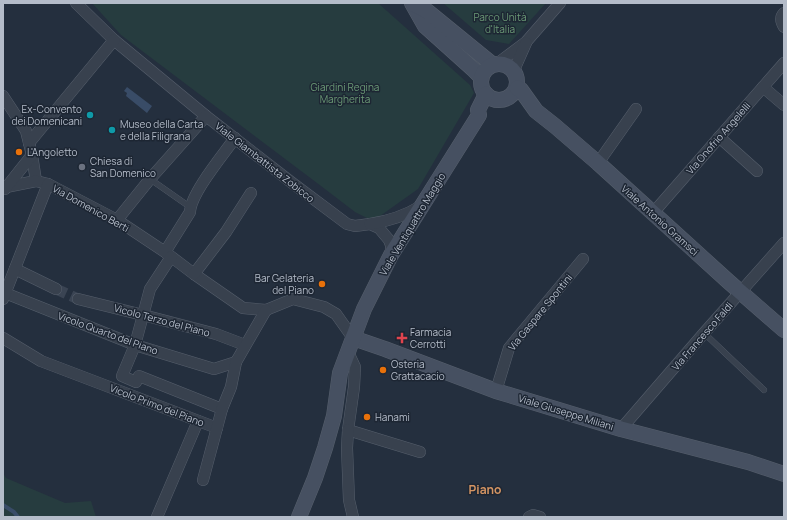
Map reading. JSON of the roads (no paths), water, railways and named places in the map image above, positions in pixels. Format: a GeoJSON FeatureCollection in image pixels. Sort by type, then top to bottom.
{"type":"FeatureCollection","features":[{"type":"Feature","properties":{"kind":"main road"},"geometry":{"type":"LineString","coordinates":[[412,4],[427,11],[495,64]]}},
{"type":"Feature","properties":{"kind":"main road"},"geometry":{"type":"LineString","coordinates":[[412,4],[425,26],[481,78]]}},
{"type":"Feature","properties":{"kind":"main road"},"geometry":{"type":"LineString","coordinates":[[495,64],[504,64],[514,70],[518,81],[513,92],[504,100],[497,100],[490,97],[482,89],[481,78],[487,67],[495,64]]}},
{"type":"Feature","properties":{"kind":"main road","name":"Viale Antonio Gramsci"},"geometry":{"type":"LineString","coordinates":[[513,92],[522,106],[536,111],[555,126],[784,330]]}},
{"type":"Feature","properties":{"kind":"main road","name":"Viale Ventiquattro Maggio"},"geometry":{"type":"LineString","coordinates":[[299,517],[316,478],[334,416],[340,373],[364,309],[392,255],[423,204],[479,115],[484,114],[490,97]]}},
{"type":"Feature","properties":{"kind":"main road","name":"Viale Giuseppe Miliani"},"geometry":{"type":"LineString","coordinates":[[353,338],[385,348],[496,391],[621,429],[748,462],[784,474]]}},
{"type":"Feature","properties":{"kind":"street","name":"Viale Giambattista Zobicco"},"geometry":{"type":"LineString","coordinates":[[76,3],[114,40],[206,116],[347,224],[355,226],[396,219],[423,204]]}},
{"type":"Feature","properties":{"kind":"street"},"geometry":{"type":"LineString","coordinates":[[495,64],[526,42],[560,3]]}},
{"type":"Feature","properties":{"kind":"street"},"geometry":{"type":"LineString","coordinates":[[784,13],[782,15],[782,23],[784,27]]}},
{"type":"Feature","properties":{"kind":"street"},"geometry":{"type":"LineString","coordinates":[[29,143],[114,40]]}},
{"type":"Feature","properties":{"kind":"street"},"geometry":{"type":"LineString","coordinates":[[514,70],[526,42]]}},
{"type":"Feature","properties":{"kind":"street","name":"Via Onofrio Angelelli"},"geometry":{"type":"LineString","coordinates":[[653,213],[784,63]]}},
{"type":"Feature","properties":{"kind":"street"},"geometry":{"type":"LineString","coordinates":[[763,87],[784,105]]}},
{"type":"Feature","properties":{"kind":"street"},"geometry":{"type":"LineString","coordinates":[[3,96],[26,131],[36,181],[4,189]]}},
{"type":"Feature","properties":{"kind":"street"},"geometry":{"type":"LineString","coordinates":[[598,163],[636,109]]}},
{"type":"Feature","properties":{"kind":"street"},"geometry":{"type":"LineString","coordinates":[[117,220],[150,179],[206,116]]}},
{"type":"Feature","properties":{"kind":"street"},"geometry":{"type":"LineString","coordinates":[[222,408],[139,376],[136,382],[122,376],[135,345],[150,289],[190,212],[190,207],[202,184],[235,138]]}},
{"type":"Feature","properties":{"kind":"street"},"geometry":{"type":"LineString","coordinates":[[719,138],[757,171]]}},
{"type":"Feature","properties":{"kind":"street"},"geometry":{"type":"LineString","coordinates":[[4,189],[32,155]]}},
{"type":"Feature","properties":{"kind":"street","name":"Via Domenico Berti"},"geometry":{"type":"LineString","coordinates":[[36,181],[48,184],[117,220],[168,254],[243,308],[266,310]]}},
{"type":"Feature","properties":{"kind":"street"},"geometry":{"type":"LineString","coordinates":[[4,296],[48,184]]}},
{"type":"Feature","properties":{"kind":"street"},"geometry":{"type":"LineString","coordinates":[[194,274],[226,232],[251,193]]}},
{"type":"Feature","properties":{"kind":"street"},"geometry":{"type":"LineString","coordinates":[[370,224],[379,228],[389,240],[392,255]]}},
{"type":"Feature","properties":{"kind":"street","name":"Via Francesco Faldi"},"geometry":{"type":"LineString","coordinates":[[621,429],[784,243]]}},
{"type":"Feature","properties":{"kind":"street","name":"Via Gaspare Spontini"},"geometry":{"type":"LineString","coordinates":[[496,391],[509,348],[582,259]]}},
{"type":"Feature","properties":{"kind":"street"},"geometry":{"type":"LineString","coordinates":[[15,269],[56,289]]}},
{"type":"Feature","properties":{"kind":"street","name":"Vicolo Quarto del Piano"},"geometry":{"type":"LineString","coordinates":[[4,296],[135,345],[214,369],[236,362]]}},
{"type":"Feature","properties":{"kind":"street","name":"Vicolo Terzo del Piano"},"geometry":{"type":"LineString","coordinates":[[78,299],[216,334],[245,345]]}},
{"type":"Feature","properties":{"kind":"street"},"geometry":{"type":"LineString","coordinates":[[266,310],[293,299],[324,307],[336,314],[353,338]]}},
{"type":"Feature","properties":{"kind":"street","name":"Vicolo Primo del Piano"},"geometry":{"type":"LineString","coordinates":[[3,338],[41,361],[217,428],[222,408],[231,387],[236,362],[266,310]]}},
{"type":"Feature","properties":{"kind":"street"},"geometry":{"type":"LineString","coordinates":[[348,352],[355,367],[354,387],[348,430],[348,448],[349,500],[356,515]]}},
{"type":"Feature","properties":{"kind":"street"},"geometry":{"type":"LineString","coordinates":[[157,517],[198,421]]}},
{"type":"Feature","properties":{"kind":"street"},"geometry":{"type":"LineString","coordinates":[[204,480],[217,428]]}},
{"type":"Feature","properties":{"kind":"street"},"geometry":{"type":"LineString","coordinates":[[348,430],[420,452]]}},
{"type":"Feature","properties":{"kind":"street"},"geometry":{"type":"LineString","coordinates":[[529,517],[540,517]]}},
{"type":"Feature","properties":{"kind":"lane"},"geometry":{"type":"LineString","coordinates":[[150,179],[190,207]]}},
{"type":"Feature","properties":{"kind":"lane"},"geometry":{"type":"LineString","coordinates":[[704,333],[764,390]]}},
{"type":"Feature","properties":{"kind":"water"},"geometry":{"type":"Polygon","coordinates":[[[127,87],[152,106],[147,113],[126,96],[127,93],[124,91],[127,87]]]}},
{"type":"Feature","properties":{"kind":"waterway"},"geometry":{"type":"LineString","coordinates":[[3,505],[14,512],[18,517]]}},
{"type":"Feature","properties":{"kind":"tunnel"},"geometry":{"type":"LineString","coordinates":[[56,289],[78,299]]}},
{"type":"Feature","properties":{"kind":"place","name":"Ex-Convento dei Domenicani"},"geometry":{"type":"Point","coordinates":[90,115]}},
{"type":"Feature","properties":{"kind":"place","name":"Museo della Carta e della Filigrana"},"geometry":{"type":"Point","coordinates":[112,130]}},
{"type":"Feature","properties":{"kind":"place","name":"L'Angoletto"},"geometry":{"type":"Point","coordinates":[19,152]}},
{"type":"Feature","properties":{"kind":"place","name":"Chiesa di San Domenico"},"geometry":{"type":"Point","coordinates":[82,167]}},
{"type":"Feature","properties":{"kind":"place","name":"Bar Gelateria del Piano"},"geometry":{"type":"Point","coordinates":[322,284]}},
{"type":"Feature","properties":{"kind":"place","name":"Farmacia Cerrotti"},"geometry":{"type":"Point","coordinates":[402,338]}},
{"type":"Feature","properties":{"kind":"place","name":"Osteria Grattacacio"},"geometry":{"type":"Point","coordinates":[383,370]}},
{"type":"Feature","properties":{"kind":"place","name":"Hanami"},"geometry":{"type":"Point","coordinates":[367,417]}},
{"type":"Feature","properties":{"kind":"district","name":"Piano"},"geometry":{"type":"Point","coordinates":[485,490]}},
{"type":"Feature","properties":{"kind":"park label","name":"Parco Unità d'Italia"},"geometry":{"type":"Point","coordinates":[500,22]}},
{"type":"Feature","properties":{"kind":"park label","name":"Giardini Regina Margherita"},"geometry":{"type":"Point","coordinates":[345,92]}}]}
